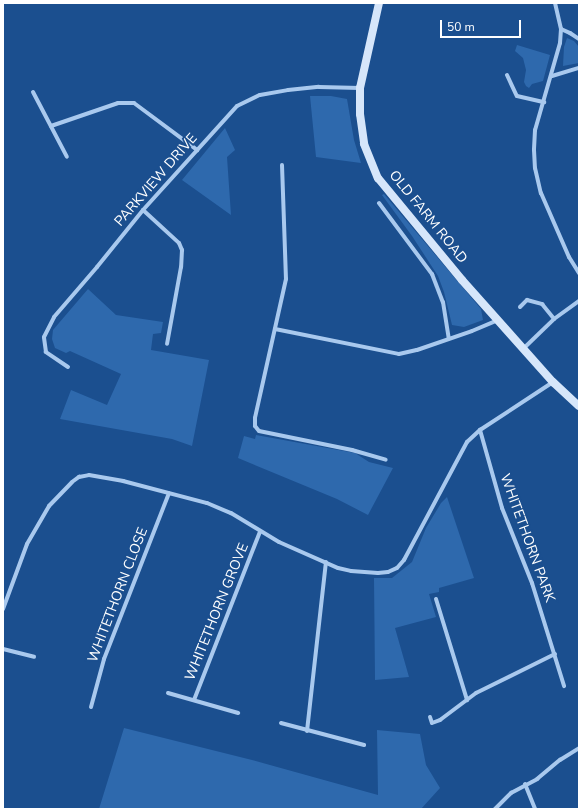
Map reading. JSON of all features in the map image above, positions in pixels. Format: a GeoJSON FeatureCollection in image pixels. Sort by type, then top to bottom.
{"type":"FeatureCollection","features":[{"type":"Feature","properties":{"kind":"street","name":"OLD FARM ROAD"},"geometry":{"type":"LineString","coordinates":[[379,3],[360,88],[360,114],[364,144],[378,178],[462,280],[553,382],[579,406]]}},
{"type":"Feature","properties":{"kind":"street"},"geometry":{"type":"LineString","coordinates":[[555,3],[560,29],[560,43],[552,76],[535,130],[535,168],[541,194],[554,226],[569,257],[579,273]]}},
{"type":"Feature","properties":{"kind":"street"},"geometry":{"type":"LineString","coordinates":[[560,29],[570,32],[579,39]]}},
{"type":"Feature","properties":{"kind":"street"},"geometry":{"type":"LineString","coordinates":[[552,76],[579,68]]}},
{"type":"Feature","properties":{"kind":"street"},"geometry":{"type":"LineString","coordinates":[[507,75],[517,96],[544,102]]}},
{"type":"Feature","properties":{"kind":"street","name":"PARKVIEW DRIVE"},"geometry":{"type":"LineString","coordinates":[[68,367],[46,352],[44,337],[54,317],[143,210],[237,106],[260,95],[319,87],[360,88]]}},
{"type":"Feature","properties":{"kind":"street"},"geometry":{"type":"LineString","coordinates":[[33,92],[67,157]]}},
{"type":"Feature","properties":{"kind":"street"},"geometry":{"type":"LineString","coordinates":[[51,126],[118,103],[134,103],[197,150]]}},
{"type":"Feature","properties":{"kind":"street"},"geometry":{"type":"LineString","coordinates":[[282,165],[286,279],[254,418],[255,426],[259,431],[352,450],[386,460]]}},
{"type":"Feature","properties":{"kind":"street"},"geometry":{"type":"LineString","coordinates":[[379,203],[432,274],[443,302],[449,339]]}},
{"type":"Feature","properties":{"kind":"street"},"geometry":{"type":"LineString","coordinates":[[143,210],[179,243],[182,250],[181,267],[167,344]]}},
{"type":"Feature","properties":{"kind":"street"},"geometry":{"type":"LineString","coordinates":[[520,307],[527,300],[542,304],[554,319]]}},
{"type":"Feature","properties":{"kind":"street"},"geometry":{"type":"LineString","coordinates":[[524,348],[554,319],[579,301]]}},
{"type":"Feature","properties":{"kind":"street"},"geometry":{"type":"LineString","coordinates":[[275,329],[399,354],[417,350],[498,320]]}},
{"type":"Feature","properties":{"kind":"street"},"geometry":{"type":"LineString","coordinates":[[480,430],[553,382]]}},
{"type":"Feature","properties":{"kind":"street","name":"WHITETHORN GROVE"},"geometry":{"type":"LineString","coordinates":[[169,493],[191,498],[220,508],[260,532],[326,562],[351,571],[367,573],[388,572],[397,568],[404,560],[461,450],[472,436],[480,430]]}},
{"type":"Feature","properties":{"kind":"street","name":"WHITETHORN PARK"},"geometry":{"type":"LineString","coordinates":[[480,430],[502,508],[532,584],[564,686]]}},
{"type":"Feature","properties":{"kind":"street"},"geometry":{"type":"LineString","coordinates":[[3,609],[32,534],[49,506],[72,482],[79,477],[89,475],[169,493]]}},
{"type":"Feature","properties":{"kind":"street","name":"WHITETHORN CLOSE"},"geometry":{"type":"LineString","coordinates":[[91,707],[104,659],[169,493]]}},
{"type":"Feature","properties":{"kind":"street","name":"WHITETHORN GROVE"},"geometry":{"type":"LineString","coordinates":[[194,700],[260,532]]}},
{"type":"Feature","properties":{"kind":"street"},"geometry":{"type":"LineString","coordinates":[[307,730],[326,562]]}},
{"type":"Feature","properties":{"kind":"street"},"geometry":{"type":"LineString","coordinates":[[436,599],[468,700]]}},
{"type":"Feature","properties":{"kind":"street"},"geometry":{"type":"LineString","coordinates":[[3,649],[34,657]]}},
{"type":"Feature","properties":{"kind":"street"},"geometry":{"type":"LineString","coordinates":[[430,717],[432,724],[440,720],[476,693],[555,654]]}},
{"type":"Feature","properties":{"kind":"street"},"geometry":{"type":"LineString","coordinates":[[168,693],[238,713]]}},
{"type":"Feature","properties":{"kind":"street"},"geometry":{"type":"LineString","coordinates":[[281,723],[364,745]]}},
{"type":"Feature","properties":{"kind":"street"},"geometry":{"type":"LineString","coordinates":[[495,809],[510,793],[537,779],[560,760],[579,748]]}},
{"type":"Feature","properties":{"kind":"street"},"geometry":{"type":"LineString","coordinates":[[525,784],[535,809]]}},
{"type":"Feature","properties":{"kind":"shaded area"},"geometry":{"type":"Polygon","coordinates":[[[567,38],[574,41],[579,47],[579,63],[563,66],[564,47],[567,38]]]}},
{"type":"Feature","properties":{"kind":"shaded area"},"geometry":{"type":"Polygon","coordinates":[[[517,45],[550,55],[543,81],[532,84],[529,88],[524,82],[526,70],[523,58],[515,51],[517,45]]]}},
{"type":"Feature","properties":{"kind":"shaded area"},"geometry":{"type":"Polygon","coordinates":[[[310,96],[331,96],[347,99],[354,140],[361,163],[316,157],[310,96]]]}},
{"type":"Feature","properties":{"kind":"shaded area"},"geometry":{"type":"Polygon","coordinates":[[[225,128],[235,150],[227,157],[231,215],[182,180],[225,128]]]}},
{"type":"Feature","properties":{"kind":"shaded area"},"geometry":{"type":"Polygon","coordinates":[[[384,194],[481,309],[483,320],[464,327],[452,325],[444,292],[438,276],[412,236],[382,195],[384,194]]]}},
{"type":"Feature","properties":{"kind":"shaded area"},"geometry":{"type":"Polygon","coordinates":[[[88,289],[116,315],[163,322],[161,333],[153,334],[151,350],[209,360],[192,446],[172,439],[60,419],[71,390],[107,405],[121,374],[70,351],[66,353],[55,348],[52,339],[53,330],[88,289]]]}},
{"type":"Feature","properties":{"kind":"shaded area"},"geometry":{"type":"Polygon","coordinates":[[[256,435],[355,453],[369,462],[393,468],[368,515],[337,499],[238,458],[244,436],[255,439],[256,435]]]}},
{"type":"Feature","properties":{"kind":"shaded area"},"geometry":{"type":"Polygon","coordinates":[[[447,497],[474,578],[439,588],[439,592],[429,594],[436,617],[395,628],[409,677],[375,680],[374,578],[392,578],[412,562],[426,528],[441,503],[447,497]]]}},
{"type":"Feature","properties":{"kind":"shaded area"},"geometry":{"type":"Polygon","coordinates":[[[124,728],[252,760],[378,795],[377,730],[420,734],[426,765],[440,788],[421,809],[99,809],[124,728]]]}}]}
